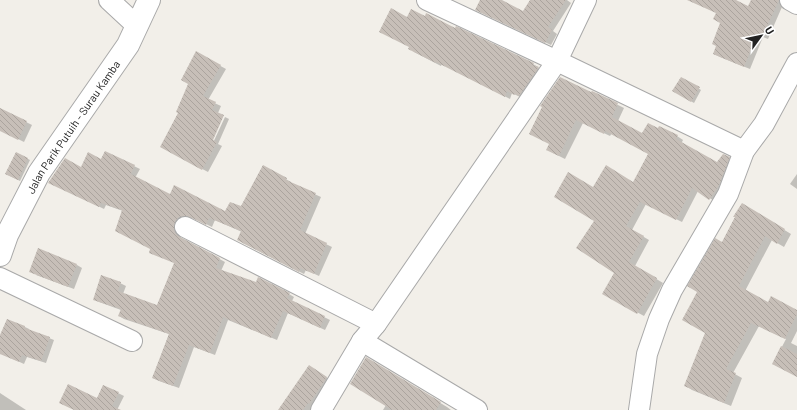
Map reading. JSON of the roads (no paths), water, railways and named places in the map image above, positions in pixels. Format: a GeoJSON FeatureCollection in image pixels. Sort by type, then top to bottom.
{"type":"FeatureCollection","features":[{"type":"Feature","properties":{"kind":"street"},"geometry":{"type":"LineString","coordinates":[[109,0],[137,26]]}},
{"type":"Feature","properties":{"kind":"street","name":"Jalan Parik Putuih - Surau Kamba"},"geometry":{"type":"LineString","coordinates":[[0,255],[7,235],[39,173],[128,45],[149,0]]}},
{"type":"Feature","properties":{"kind":"street"},"geometry":{"type":"LineString","coordinates":[[427,0],[744,151]]}},
{"type":"Feature","properties":{"kind":"street"},"geometry":{"type":"LineString","coordinates":[[321,410],[362,342],[376,324],[557,61],[586,0]]}},
{"type":"Feature","properties":{"kind":"street"},"geometry":{"type":"LineString","coordinates":[[790,0],[797,4]]}},
{"type":"Feature","properties":{"kind":"street"},"geometry":{"type":"LineString","coordinates":[[639,410],[647,354],[659,319],[672,290],[728,194],[744,151],[764,124],[797,63]]}},
{"type":"Feature","properties":{"kind":"street"},"geometry":{"type":"LineString","coordinates":[[185,227],[376,324]]}},
{"type":"Feature","properties":{"kind":"street"},"geometry":{"type":"LineString","coordinates":[[0,278],[132,341]]}},
{"type":"Feature","properties":{"kind":"street"},"geometry":{"type":"LineString","coordinates":[[362,342],[477,410]]}}]}
